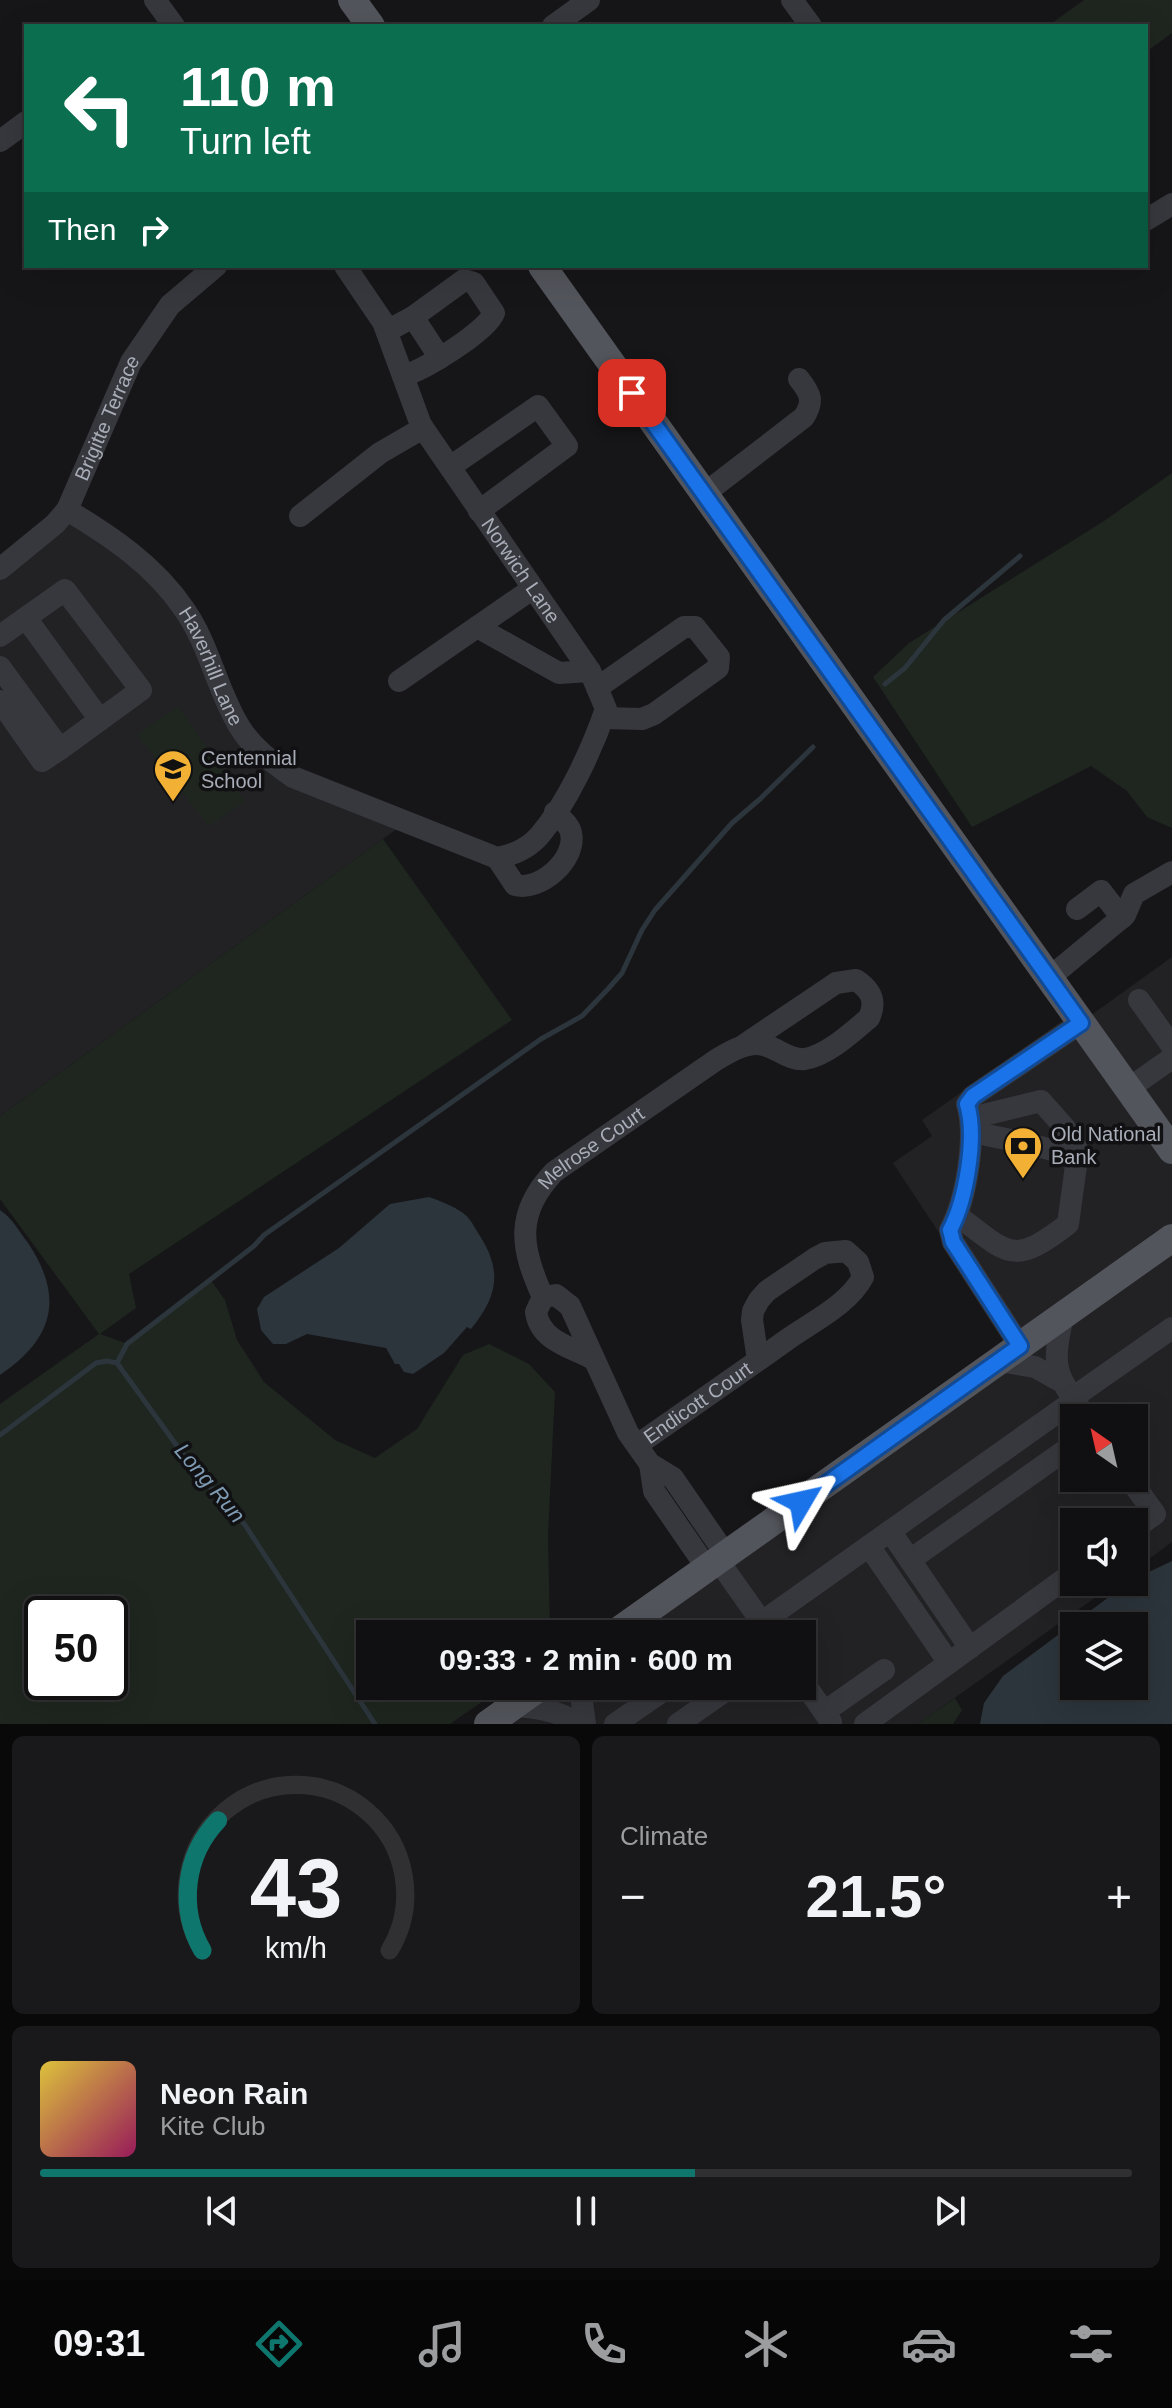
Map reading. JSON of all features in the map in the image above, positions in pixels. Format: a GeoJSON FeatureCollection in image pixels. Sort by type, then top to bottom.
{"type":"FeatureCollection","features":[{"type":"Feature","properties":{"kind":"main road"},"geometry":{"type":"LineString","coordinates":[[352,0],[370,24]]}},
{"type":"Feature","properties":{"kind":"main road"},"geometry":{"type":"LineString","coordinates":[[543,268],[1172,1150]]}},
{"type":"Feature","properties":{"kind":"main road"},"geometry":{"type":"LineString","coordinates":[[634,1620],[1172,1238]]}},
{"type":"Feature","properties":{"kind":"main road"},"geometry":{"type":"LineString","coordinates":[[488,1724],[521,1700]]}},
{"type":"Feature","properties":{"kind":"street"},"geometry":{"type":"LineString","coordinates":[[556,24],[589,0]]}},
{"type":"Feature","properties":{"kind":"street"},"geometry":{"type":"LineString","coordinates":[[792,0],[810,24]]}},
{"type":"Feature","properties":{"kind":"street"},"geometry":{"type":"LineString","coordinates":[[0,141],[24,123]]}},
{"type":"Feature","properties":{"kind":"street"},"geometry":{"type":"LineString","coordinates":[[1148,219],[1172,204]]}},
{"type":"Feature","properties":{"kind":"street","name":"Brigitte Terrace"},"geometry":{"type":"LineString","coordinates":[[0,569],[55,524],[67,510],[131,362],[170,305],[214,268]]}},
{"type":"Feature","properties":{"kind":"street","name":"Norwich Lane"},"geometry":{"type":"LineString","coordinates":[[346,268],[383,322],[423,428],[593,680],[606,709],[603,718]]}},
{"type":"Feature","properties":{"kind":"street"},"geometry":{"type":"LineString","coordinates":[[387,331],[413,317],[464,280],[474,283],[494,313],[490,322],[440,358],[403,376]]}},
{"type":"Feature","properties":{"kind":"street"},"geometry":{"type":"LineString","coordinates":[[413,317],[440,358]]}},
{"type":"Feature","properties":{"kind":"street"},"geometry":{"type":"LineString","coordinates":[[704,494],[804,417],[811,405],[810,392],[799,379]]}},
{"type":"Feature","properties":{"kind":"street"},"geometry":{"type":"LineString","coordinates":[[450,467],[538,406],[567,446],[479,511]]}},
{"type":"Feature","properties":{"kind":"street"},"geometry":{"type":"LineString","coordinates":[[300,516],[380,453],[423,428]]}},
{"type":"Feature","properties":{"kind":"street","name":"Haverhill Lane"},"geometry":{"type":"LineString","coordinates":[[67,510],[120,543],[145,564],[185,609],[239,726],[262,756],[293,777],[497,858]]}},
{"type":"Feature","properties":{"kind":"street"},"geometry":{"type":"LineString","coordinates":[[399,681],[532,589]]}},
{"type":"Feature","properties":{"kind":"street"},"geometry":{"type":"LineString","coordinates":[[0,636],[65,590],[141,690],[42,761],[0,701]]}},
{"type":"Feature","properties":{"kind":"street"},"geometry":{"type":"LineString","coordinates":[[26,618],[100,720]]}},
{"type":"Feature","properties":{"kind":"street"},"geometry":{"type":"LineString","coordinates":[[477,627],[559,673],[593,680],[684,627],[695,627],[719,657],[718,668],[654,714],[642,719],[603,718],[597,737],[539,836],[525,848],[497,858],[515,885],[530,885],[550,874],[560,865],[572,844],[569,827],[555,812]]}},
{"type":"Feature","properties":{"kind":"street"},"geometry":{"type":"LineString","coordinates":[[0,667],[60,749]]}},
{"type":"Feature","properties":{"kind":"street"},"geometry":{"type":"LineString","coordinates":[[1049,978],[1122,918],[1134,894],[1172,872]]}},
{"type":"Feature","properties":{"kind":"street"},"geometry":{"type":"LineString","coordinates":[[1077,909],[1101,891],[1122,918]]}},
{"type":"Feature","properties":{"kind":"street","name":"Melrose Court"},"geometry":{"type":"LineString","coordinates":[[593,1359],[550,1338],[543,1332],[536,1312],[543,1297],[527,1258],[524,1239],[525,1223],[539,1188],[571,1159],[836,983],[856,980],[874,1001],[869,1018],[819,1054],[805,1059],[792,1058],[759,1044],[741,1047]]}},
{"type":"Feature","properties":{"kind":"street"},"geometry":{"type":"LineString","coordinates":[[1139,1000],[1172,1046]]}},
{"type":"Feature","properties":{"kind":"street"},"geometry":{"type":"LineString","coordinates":[[1077,1404],[1060,1381],[1010,1353],[953,1242],[950,1230],[958,1216],[972,1125],[967,1104],[973,1096],[1081,1023]]}},
{"type":"Feature","properties":{"kind":"street"},"geometry":{"type":"LineString","coordinates":[[1128,1089],[1172,1058]]}},
{"type":"Feature","properties":{"kind":"street"},"geometry":{"type":"LineString","coordinates":[[958,1216],[1003,1250],[1019,1252],[1044,1243],[1068,1224],[1078,1151],[1065,1128],[1041,1101],[972,1125]]}},
{"type":"Feature","properties":{"kind":"street"},"geometry":{"type":"LineString","coordinates":[[972,1125],[1077,1157]]}},
{"type":"Feature","properties":{"kind":"street","name":"Endicott Court"},"geometry":{"type":"LineString","coordinates":[[644,1454],[758,1360],[858,1287],[863,1277],[854,1257],[846,1251],[825,1253],[767,1291],[753,1311],[758,1360]]}},
{"type":"Feature","properties":{"kind":"street"},"geometry":{"type":"LineString","coordinates":[[543,1297],[556,1295],[570,1306],[617,1411],[644,1454],[673,1478],[753,1620]]}},
{"type":"Feature","properties":{"kind":"street"},"geometry":{"type":"LineString","coordinates":[[1060,1381],[1056,1362],[1063,1315]]}},
{"type":"Feature","properties":{"kind":"street"},"geometry":{"type":"LineString","coordinates":[[1080,1404],[1078,1394],[1172,1328]]}},
{"type":"Feature","properties":{"kind":"street"},"geometry":{"type":"LineString","coordinates":[[772,1620],[890,1531],[1060,1422]]}},
{"type":"Feature","properties":{"kind":"street"},"geometry":{"type":"LineString","coordinates":[[910,1560],[1060,1454]]}},
{"type":"Feature","properties":{"kind":"street"},"geometry":{"type":"LineString","coordinates":[[1144,1492],[1163,1510]]}},
{"type":"Feature","properties":{"kind":"street"},"geometry":{"type":"LineString","coordinates":[[890,1531],[970,1648]]}},
{"type":"Feature","properties":{"kind":"street"},"geometry":{"type":"LineString","coordinates":[[869,1546],[949,1663]]}},
{"type":"Feature","properties":{"kind":"street"},"geometry":{"type":"LineString","coordinates":[[865,1724],[1060,1582]]}},
{"type":"Feature","properties":{"kind":"street"},"geometry":{"type":"LineString","coordinates":[[816,1700],[828,1718],[884,1670]]}},
{"type":"Feature","properties":{"kind":"street"},"geometry":{"type":"LineString","coordinates":[[513,1706],[540,1707],[582,1724],[581,1700]]}},
{"type":"Feature","properties":{"kind":"street"},"geometry":{"type":"LineString","coordinates":[[615,1724],[650,1700]]}},
{"type":"Feature","properties":{"kind":"street"},"geometry":{"type":"LineString","coordinates":[[678,1724],[712,1700]]}},
{"type":"Feature","properties":{"kind":"shaded area"},"geometry":{"type":"Polygon","coordinates":[[[1084,0],[1172,0],[1172,33],[1148,51],[1148,24],[1051,24],[1084,0]]]}},
{"type":"Feature","properties":{"kind":"shaded area"},"geometry":{"type":"Polygon","coordinates":[[[1172,473],[1172,828],[1147,817],[1127,791],[1091,766],[972,827],[873,677],[909,643],[1104,521],[1172,473]]]}},
{"type":"Feature","properties":{"kind":"shaded area","name":"Centennial School"},"geometry":{"type":"Polygon","coordinates":[[[69,514],[182,611],[258,758],[401,826],[0,1116],[0,574],[69,514]]]}},
{"type":"Feature","properties":{"kind":"shaded area"},"geometry":{"type":"Polygon","coordinates":[[[178,706],[245,802],[209,826],[137,735],[178,706]]]}},
{"type":"Feature","properties":{"kind":"shaded area"},"geometry":{"type":"Polygon","coordinates":[[[383,839],[512,1020],[129,1274],[136,1308],[100,1334],[128,1344],[210,1279],[225,1300],[237,1340],[264,1382],[335,1440],[375,1458],[417,1429],[463,1355],[489,1344],[529,1364],[555,1392],[548,1534],[550,1620],[356,1620],[356,1700],[485,1700],[450,1724],[0,1724],[0,1404],[99,1334],[0,1199],[0,1116],[383,839]]]}},
{"type":"Feature","properties":{"kind":"shaded area"},"geometry":{"type":"Polygon","coordinates":[[[1172,957],[1172,1140],[1087,1018],[1172,957]]]}},
{"type":"Feature","properties":{"kind":"shaded area"},"geometry":{"type":"Polygon","coordinates":[[[1069,1016],[1172,1162],[1172,1231],[1011,1342],[893,1163],[932,1136],[922,1120],[1069,1016]]]}},
{"type":"Feature","properties":{"kind":"shaded area"},"geometry":{"type":"Polygon","coordinates":[[[429,1197],[451,1206],[472,1222],[491,1259],[494,1271],[492,1294],[471,1329],[467,1327],[444,1353],[413,1374],[404,1372],[399,1364],[395,1364],[386,1348],[307,1334],[286,1344],[273,1344],[261,1330],[257,1309],[264,1297],[339,1248],[390,1204],[429,1197]]]}},
{"type":"Feature","properties":{"kind":"shaded area"},"geometry":{"type":"Polygon","coordinates":[[[0,1210],[15,1225],[40,1263],[49,1299],[48,1316],[42,1332],[32,1347],[0,1375],[0,1210]]]}},
{"type":"Feature","properties":{"kind":"shaded area"},"geometry":{"type":"Polygon","coordinates":[[[1172,1245],[1172,1542],[1148,1560],[1148,1508],[1060,1508],[1060,1596],[1097,1596],[1075,1612],[1060,1612],[1060,1623],[918,1724],[496,1724],[530,1700],[816,1700],[816,1620],[643,1620],[1172,1245]]]}},
{"type":"Feature","properties":{"kind":"shaded area"},"geometry":{"type":"Polygon","coordinates":[[[1172,1561],[1172,1724],[980,1724],[984,1703],[1003,1676],[1060,1633],[1060,1700],[1148,1700],[1148,1612],[1089,1612],[1110,1596],[1148,1596],[1148,1572],[1172,1561]]]}},
{"type":"Feature","properties":{"kind":"shaded area"},"geometry":{"type":"Polygon","coordinates":[[[955,1698],[962,1710],[953,1724],[918,1724],[955,1698]]]}},
{"type":"Feature","properties":{"kind":"waterway"},"geometry":{"type":"LineString","coordinates":[[885,684],[905,668],[944,620],[1020,556]]}},
{"type":"Feature","properties":{"kind":"waterway"},"geometry":{"type":"LineString","coordinates":[[117,1363],[127,1344],[264,1235],[541,1039],[582,1016],[622,973],[655,910],[732,823],[813,747]]}},
{"type":"Feature","properties":{"kind":"waterway","name":"Long Run"},"geometry":{"type":"LineString","coordinates":[[0,1435],[96,1363],[117,1363],[193,1468],[245,1525],[375,1724]]}},
{"type":"Feature","properties":{"kind":"place","name":"Centennial School"},"geometry":{"type":"Point","coordinates":[173,803]}},
{"type":"Feature","properties":{"kind":"place","name":"Old National Bank"},"geometry":{"type":"Point","coordinates":[1023,1180]}},
{"type":"Feature","properties":{"kind":"route"},"geometry":{"type":"LineString","coordinates":[[632,393],[1081,1023],[973,1096],[967,1104],[973,1137],[958,1216],[950,1230],[953,1242],[1020,1346],[801,1502]]}}]}
